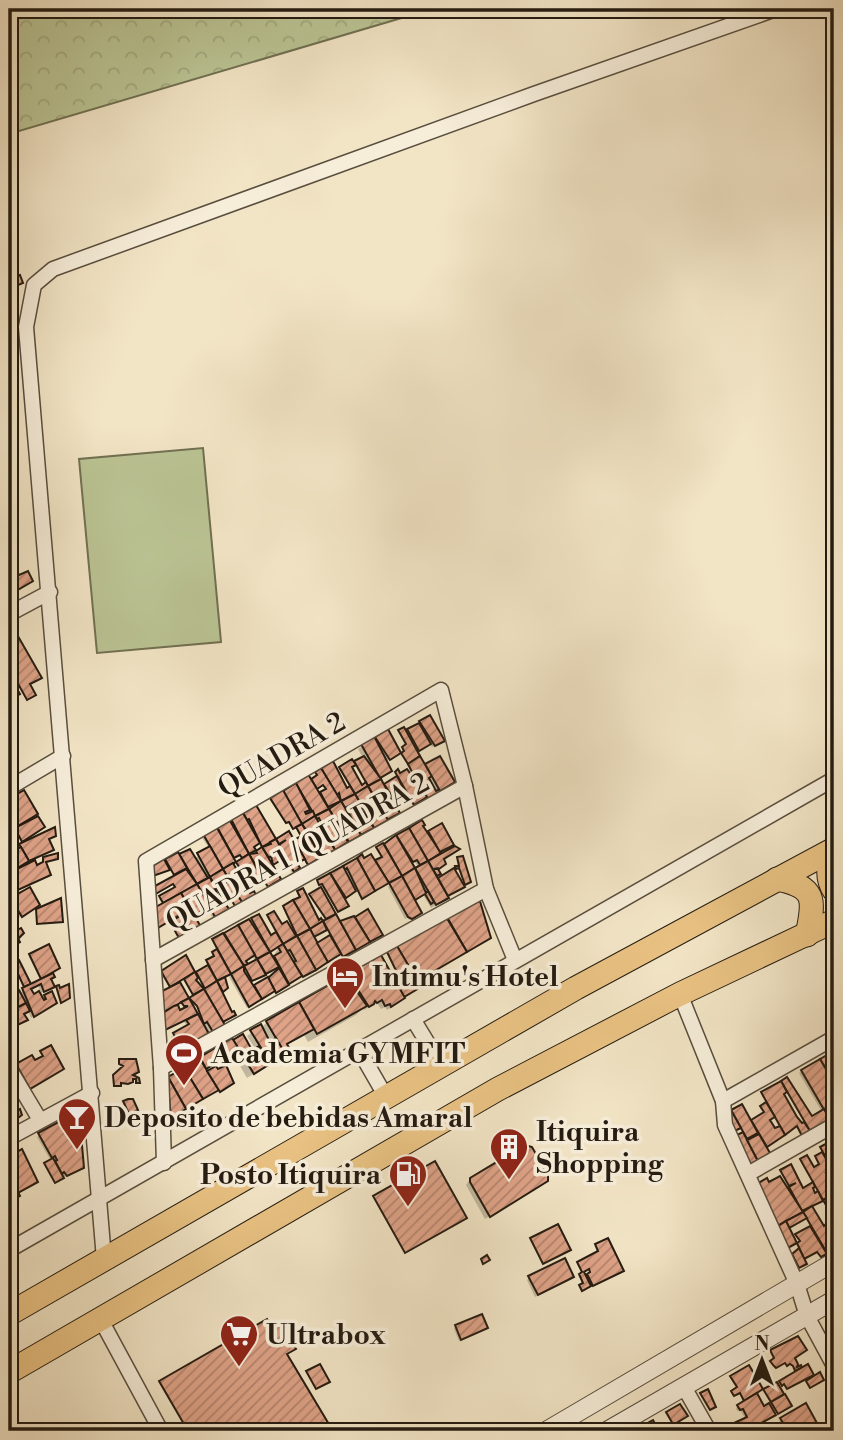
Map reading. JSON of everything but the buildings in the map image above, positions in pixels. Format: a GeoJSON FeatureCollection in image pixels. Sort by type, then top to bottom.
{"type":"FeatureCollection","features":[{"type":"Feature","properties":{"kind":"highway"},"geometry":{"type":"LineString","coordinates":[[9,1314],[576,988],[776,879],[834,851]]}},
{"type":"Feature","properties":{"kind":"highway"},"geometry":{"type":"LineString","coordinates":[[834,851],[829,871],[829,882],[834,890]]}},
{"type":"Feature","properties":{"kind":"highway"},"geometry":{"type":"LineString","coordinates":[[776,879],[806,888],[812,900],[807,935]]}},
{"type":"Feature","properties":{"kind":"highway"},"geometry":{"type":"LineString","coordinates":[[9,1372],[498,1090],[680,994],[834,921]]}},
{"type":"Feature","properties":{"kind":"street"},"geometry":{"type":"LineString","coordinates":[[104,1259],[26,327],[34,285],[53,269],[776,9]]}},
{"type":"Feature","properties":{"kind":"street"},"geometry":{"type":"LineString","coordinates":[[9,614],[50,592]]}},
{"type":"Feature","properties":{"kind":"street","name":"QUADRA 2"},"geometry":{"type":"LineString","coordinates":[[152,960],[146,861],[441,690],[465,786]]}},
{"type":"Feature","properties":{"kind":"street"},"geometry":{"type":"LineString","coordinates":[[9,788],[63,756]]}},
{"type":"Feature","properties":{"kind":"street"},"geometry":{"type":"LineString","coordinates":[[9,1250],[834,779]]}},
{"type":"Feature","properties":{"kind":"street"},"geometry":{"type":"LineString","coordinates":[[465,786],[486,889],[515,960]]}},
{"type":"Feature","properties":{"kind":"street","name":"QUADRA 1 / QUADRA 2"},"geometry":{"type":"LineString","coordinates":[[152,960],[465,786]]}},
{"type":"Feature","properties":{"kind":"street"},"geometry":{"type":"LineString","coordinates":[[161,1068],[486,889]]}},
{"type":"Feature","properties":{"kind":"street"},"geometry":{"type":"LineString","coordinates":[[152,960],[161,1068],[164,1163]]}},
{"type":"Feature","properties":{"kind":"street"},"geometry":{"type":"LineString","coordinates":[[680,994],[723,1101],[724,1125],[797,1284],[807,1316],[834,1366]]}},
{"type":"Feature","properties":{"kind":"street"},"geometry":{"type":"LineString","coordinates":[[413,1019],[441,1065]]}},
{"type":"Feature","properties":{"kind":"street"},"geometry":{"type":"LineString","coordinates":[[723,1101],[834,1038]]}},
{"type":"Feature","properties":{"kind":"street"},"geometry":{"type":"LineString","coordinates":[[359,1050],[386,1097]]}},
{"type":"Feature","properties":{"kind":"street"},"geometry":{"type":"LineString","coordinates":[[9,1068],[40,1120]]}},
{"type":"Feature","properties":{"kind":"street"},"geometry":{"type":"LineString","coordinates":[[9,1138],[92,1093]]}},
{"type":"Feature","properties":{"kind":"street"},"geometry":{"type":"LineString","coordinates":[[748,1174],[834,1125]]}},
{"type":"Feature","properties":{"kind":"street"},"geometry":{"type":"LineString","coordinates":[[553,1430],[834,1262]]}},
{"type":"Feature","properties":{"kind":"street"},"geometry":{"type":"LineString","coordinates":[[607,1431],[834,1300]]}},
{"type":"Feature","properties":{"kind":"street"},"geometry":{"type":"LineString","coordinates":[[101,1320],[161,1431]]}},
{"type":"Feature","properties":{"kind":"street"},"geometry":{"type":"LineString","coordinates":[[684,1387],[709,1431]]}},
{"type":"Feature","properties":{"kind":"green space"},"geometry":{"type":"Polygon","coordinates":[[[9,9],[432,9],[9,134],[9,9]]]}},
{"type":"Feature","properties":{"kind":"green space"},"geometry":{"type":"Polygon","coordinates":[[[203,448],[221,642],[97,653],[79,459],[203,448]]]}},
{"type":"Feature","properties":{"kind":"place","name":"Intimu's Hotel"},"geometry":{"type":"Point","coordinates":[345,1010]}},
{"type":"Feature","properties":{"kind":"place","name":"Academia GYMFIT"},"geometry":{"type":"Point","coordinates":[184,1087]}},
{"type":"Feature","properties":{"kind":"place","name":"Deposito de bebidas Amaral"},"geometry":{"type":"Point","coordinates":[77,1151]}},
{"type":"Feature","properties":{"kind":"place","name":"Itiquira Shopping"},"geometry":{"type":"Point","coordinates":[509,1181]}},
{"type":"Feature","properties":{"kind":"place","name":"Posto Itiquira"},"geometry":{"type":"Point","coordinates":[408,1208]}},
{"type":"Feature","properties":{"kind":"place","name":"Ultrabox"},"geometry":{"type":"Point","coordinates":[239,1368]}}]}
